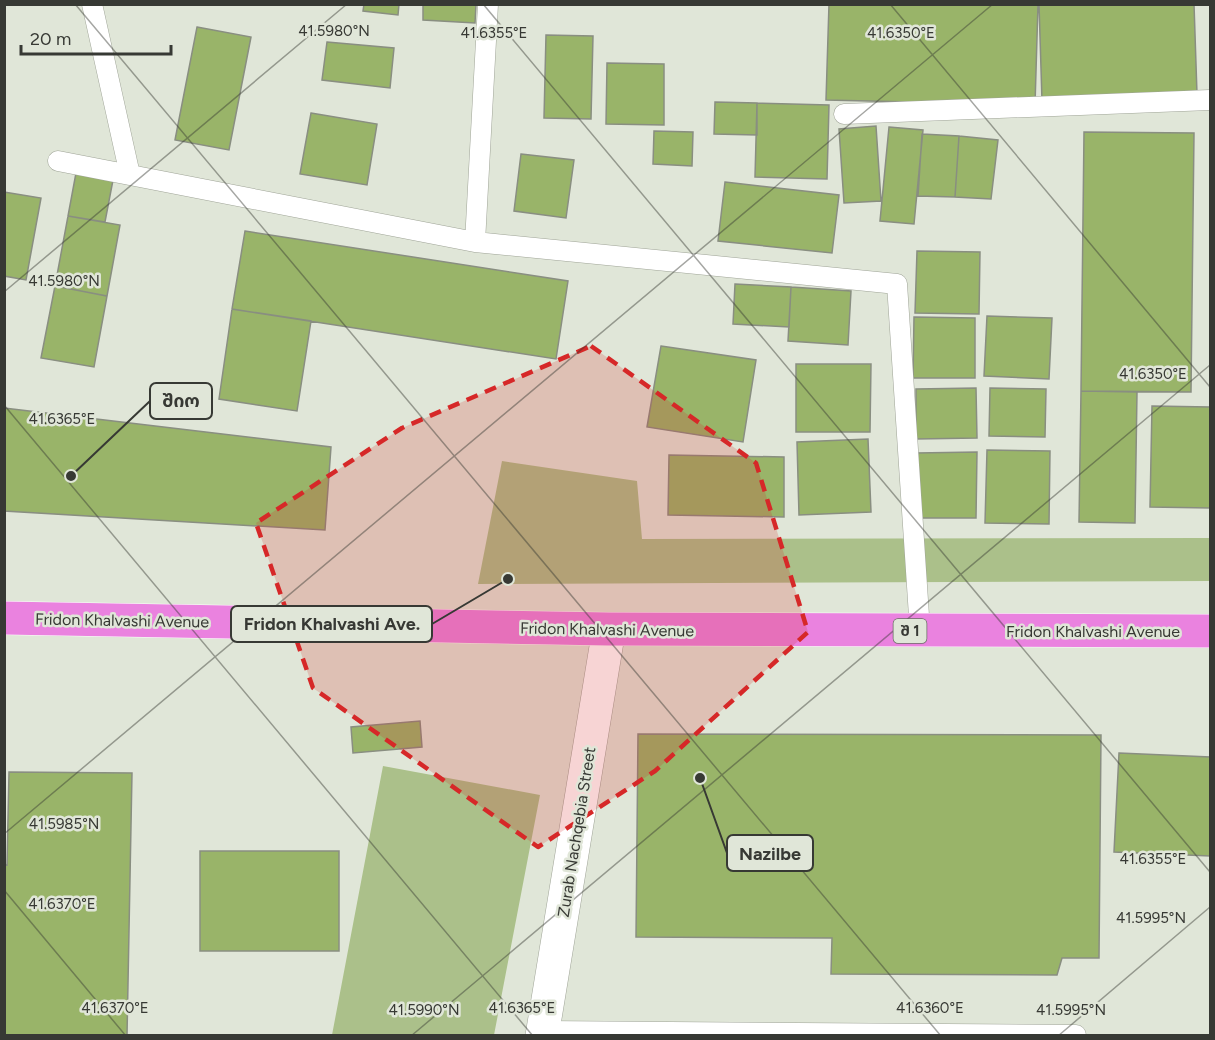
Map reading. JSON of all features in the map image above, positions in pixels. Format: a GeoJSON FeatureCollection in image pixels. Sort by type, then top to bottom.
{"type":"FeatureCollection","features":[{"type":"Feature","properties":{"kind":"highway","name":"Fridon Khalvashi Avenue"},"geometry":{"type":"LineString","coordinates":[[4,618],[609,629],[1210,631]]}},
{"type":"Feature","properties":{"kind":"street","name":"Zurab Nachqebia Street"},"geometry":{"type":"LineString","coordinates":[[543,1033],[609,629]]}},
{"type":"Feature","properties":{"kind":"lane"},"geometry":{"type":"LineString","coordinates":[[92,4],[130,176]]}},
{"type":"Feature","properties":{"kind":"lane"},"geometry":{"type":"LineString","coordinates":[[475,242],[488,4]]}},
{"type":"Feature","properties":{"kind":"lane"},"geometry":{"type":"LineString","coordinates":[[844,114],[1210,100]]}},
{"type":"Feature","properties":{"kind":"lane"},"geometry":{"type":"LineString","coordinates":[[58,161],[475,242],[897,284],[920,631]]}},
{"type":"Feature","properties":{"kind":"lane"},"geometry":{"type":"LineString","coordinates":[[543,1033],[1076,1035]]}},
{"type":"Feature","properties":{"kind":"highlighted area"},"geometry":{"type":"Polygon","coordinates":[[[591,346],[756,463],[808,632],[655,771],[538,847],[313,688],[256,523],[402,428],[591,346]]]}},
{"type":"Feature","properties":{"kind":"green space"},"geometry":{"type":"Polygon","coordinates":[[[502,461],[637,481],[642,539],[1210,538],[1210,581],[478,584],[502,461]]]}},
{"type":"Feature","properties":{"kind":"green space"},"geometry":{"type":"Polygon","coordinates":[[[383,766],[540,795],[494,1035],[332,1035],[383,766]]]}},
{"type":"Feature","properties":{"kind":"building"},"geometry":{"type":"Polygon","coordinates":[[[364,4],[399,4],[398,15],[363,11],[364,4]]]}},
{"type":"Feature","properties":{"kind":"building"},"geometry":{"type":"Polygon","coordinates":[[[423,4],[476,4],[475,23],[423,20],[423,4]]]}},
{"type":"Feature","properties":{"kind":"building"},"geometry":{"type":"Polygon","coordinates":[[[829,4],[1038,4],[1035,105],[826,100],[829,4]]]}},
{"type":"Feature","properties":{"kind":"building"},"geometry":{"type":"Polygon","coordinates":[[[1039,4],[1194,4],[1197,94],[1042,101],[1039,4]]]}},
{"type":"Feature","properties":{"kind":"building"},"geometry":{"type":"Polygon","coordinates":[[[197,27],[251,37],[229,150],[175,140],[197,27]]]}},
{"type":"Feature","properties":{"kind":"building"},"geometry":{"type":"Polygon","coordinates":[[[546,35],[593,36],[591,119],[544,118],[546,35]]]}},
{"type":"Feature","properties":{"kind":"building"},"geometry":{"type":"Polygon","coordinates":[[[327,42],[394,48],[390,88],[322,80],[327,42]]]}},
{"type":"Feature","properties":{"kind":"building"},"geometry":{"type":"Polygon","coordinates":[[[607,63],[664,64],[664,125],[606,124],[607,63]]]}},
{"type":"Feature","properties":{"kind":"building"},"geometry":{"type":"Polygon","coordinates":[[[715,102],[757,103],[757,135],[714,134],[715,102]]]}},
{"type":"Feature","properties":{"kind":"building"},"geometry":{"type":"Polygon","coordinates":[[[757,103],[829,105],[827,179],[755,177],[757,103]]]}},
{"type":"Feature","properties":{"kind":"building"},"geometry":{"type":"Polygon","coordinates":[[[311,113],[377,124],[367,185],[300,174],[311,113]]]}},
{"type":"Feature","properties":{"kind":"building"},"geometry":{"type":"Polygon","coordinates":[[[876,126],[881,201],[844,203],[839,129],[876,126]]]}},
{"type":"Feature","properties":{"kind":"building"},"geometry":{"type":"Polygon","coordinates":[[[889,127],[923,130],[914,224],[880,221],[889,127]]]}},
{"type":"Feature","properties":{"kind":"building"},"geometry":{"type":"Polygon","coordinates":[[[654,131],[693,132],[692,166],[653,164],[654,131]]]}},
{"type":"Feature","properties":{"kind":"building"},"geometry":{"type":"Polygon","coordinates":[[[1084,132],[1194,133],[1191,392],[1081,391],[1084,132]]]}},
{"type":"Feature","properties":{"kind":"building"},"geometry":{"type":"Polygon","coordinates":[[[922,134],[959,136],[955,197],[918,196],[922,134]]]}},
{"type":"Feature","properties":{"kind":"building"},"geometry":{"type":"Polygon","coordinates":[[[959,136],[998,140],[991,199],[955,197],[959,136]]]}},
{"type":"Feature","properties":{"kind":"building"},"geometry":{"type":"Polygon","coordinates":[[[521,154],[574,160],[566,218],[514,211],[521,154]]]}},
{"type":"Feature","properties":{"kind":"building"},"geometry":{"type":"Polygon","coordinates":[[[76,173],[113,180],[105,222],[68,216],[76,173]]]}},
{"type":"Feature","properties":{"kind":"building"},"geometry":{"type":"Polygon","coordinates":[[[725,182],[839,195],[832,253],[718,241],[725,182]]]}},
{"type":"Feature","properties":{"kind":"building"},"geometry":{"type":"Polygon","coordinates":[[[4,192],[41,198],[26,280],[4,276],[4,192]]]}},
{"type":"Feature","properties":{"kind":"building"},"geometry":{"type":"Polygon","coordinates":[[[68,216],[120,225],[107,296],[55,286],[68,216]]]}},
{"type":"Feature","properties":{"kind":"building"},"geometry":{"type":"Polygon","coordinates":[[[245,231],[568,281],[556,359],[232,309],[245,231]]]}},
{"type":"Feature","properties":{"kind":"building"},"geometry":{"type":"Polygon","coordinates":[[[917,251],[980,252],[979,314],[915,313],[917,251]]]}},
{"type":"Feature","properties":{"kind":"building"},"geometry":{"type":"Polygon","coordinates":[[[735,284],[791,287],[789,327],[733,324],[735,284]]]}},
{"type":"Feature","properties":{"kind":"building"},"geometry":{"type":"Polygon","coordinates":[[[55,286],[107,296],[94,367],[41,358],[55,286]]]}},
{"type":"Feature","properties":{"kind":"building"},"geometry":{"type":"Polygon","coordinates":[[[791,287],[851,291],[848,345],[788,341],[791,287]]]}},
{"type":"Feature","properties":{"kind":"building"},"geometry":{"type":"Polygon","coordinates":[[[232,309],[311,321],[297,411],[219,399],[232,309]]]}},
{"type":"Feature","properties":{"kind":"building"},"geometry":{"type":"Polygon","coordinates":[[[987,316],[1052,318],[1049,379],[984,376],[987,316]]]}},
{"type":"Feature","properties":{"kind":"building"},"geometry":{"type":"Polygon","coordinates":[[[914,317],[975,318],[975,378],[913,378],[914,317]]]}},
{"type":"Feature","properties":{"kind":"building"},"geometry":{"type":"Polygon","coordinates":[[[661,346],[756,360],[743,442],[647,427],[661,346]]]}},
{"type":"Feature","properties":{"kind":"building"},"geometry":{"type":"Polygon","coordinates":[[[796,364],[871,364],[870,432],[796,432],[796,364]]]}},
{"type":"Feature","properties":{"kind":"building"},"geometry":{"type":"Polygon","coordinates":[[[976,388],[977,438],[916,439],[916,389],[976,388]]]}},
{"type":"Feature","properties":{"kind":"building"},"geometry":{"type":"Polygon","coordinates":[[[990,388],[1046,389],[1045,437],[989,436],[990,388]]]}},
{"type":"Feature","properties":{"kind":"building"},"geometry":{"type":"Polygon","coordinates":[[[1081,391],[1137,392],[1135,523],[1079,522],[1081,391]]]}},
{"type":"Feature","properties":{"kind":"building"},"geometry":{"type":"Polygon","coordinates":[[[1152,406],[1210,407],[1210,508],[1150,507],[1152,406]]]}},
{"type":"Feature","properties":{"kind":"building"},"geometry":{"type":"Polygon","coordinates":[[[4,408],[331,447],[325,530],[4,511],[4,408]]]}},
{"type":"Feature","properties":{"kind":"building"},"geometry":{"type":"Polygon","coordinates":[[[868,439],[871,512],[799,515],[797,442],[868,439]]]}},
{"type":"Feature","properties":{"kind":"building"},"geometry":{"type":"Polygon","coordinates":[[[987,450],[1050,451],[1049,524],[985,523],[987,450]]]}},
{"type":"Feature","properties":{"kind":"building"},"geometry":{"type":"Polygon","coordinates":[[[977,452],[976,518],[915,518],[916,453],[977,452]]]}},
{"type":"Feature","properties":{"kind":"building"},"geometry":{"type":"Polygon","coordinates":[[[669,455],[784,457],[784,517],[668,515],[669,455]]]}},
{"type":"Feature","properties":{"kind":"building"},"geometry":{"type":"Polygon","coordinates":[[[420,721],[422,747],[353,753],[351,727],[420,721]]]}},
{"type":"Feature","properties":{"kind":"building"},"geometry":{"type":"Polygon","coordinates":[[[638,734],[1101,735],[1099,958],[1062,958],[1057,975],[831,974],[832,938],[636,937],[638,734]]]}},
{"type":"Feature","properties":{"kind":"building"},"geometry":{"type":"Polygon","coordinates":[[[1119,753],[1210,757],[1210,856],[1114,852],[1119,753]]]}},
{"type":"Feature","properties":{"kind":"building"},"geometry":{"type":"Polygon","coordinates":[[[9,772],[132,773],[127,1036],[4,1036],[4,864],[7,865],[9,772]]]}},
{"type":"Feature","properties":{"kind":"building"},"geometry":{"type":"Polygon","coordinates":[[[200,851],[339,851],[339,951],[200,951],[200,851]]]}},
{"type":"Feature","properties":{"kind":"place","name":"შიო"},"geometry":{"type":"Point","coordinates":[71,476]}},
{"type":"Feature","properties":{"kind":"place","name":"Fridon Khalvashi Ave."},"geometry":{"type":"Point","coordinates":[508,579]}},
{"type":"Feature","properties":{"kind":"place","name":"Nazilbe"},"geometry":{"type":"Point","coordinates":[700,778]}}]}
